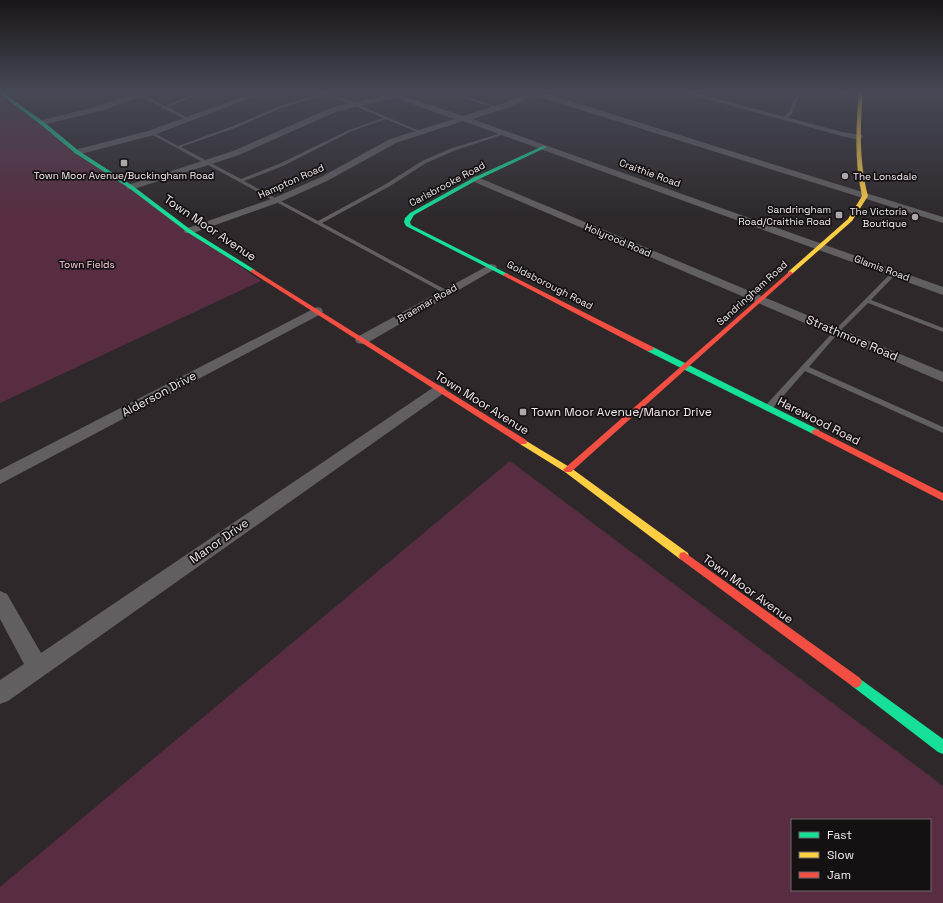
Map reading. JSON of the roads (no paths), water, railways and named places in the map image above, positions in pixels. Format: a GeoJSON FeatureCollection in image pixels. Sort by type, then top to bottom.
{"type":"FeatureCollection","features":[{"type":"Feature","properties":{"kind":"street","name":"Town Moor Avenue"},"geometry":{"type":"LineString","coordinates":[[54,133],[77,152],[131,187],[189,231],[568,470],[943,747]]}},
{"type":"Feature","properties":{"kind":"street"},"geometry":{"type":"LineString","coordinates":[[77,152],[150,133]]}},
{"type":"Feature","properties":{"kind":"street"},"geometry":{"type":"LineString","coordinates":[[131,187],[236,153],[280,133]]}},
{"type":"Feature","properties":{"kind":"street","name":"Hampton Road"},"geometry":{"type":"LineString","coordinates":[[189,231],[277,200],[324,179],[393,141],[417,133]]}},
{"type":"Feature","properties":{"kind":"street","name":"Craithie Road"},"geometry":{"type":"LineString","coordinates":[[506,133],[820,246]]}},
{"type":"Feature","properties":{"kind":"street"},"geometry":{"type":"LineString","coordinates":[[664,133],[943,220]]}},
{"type":"Feature","properties":{"kind":"street"},"geometry":{"type":"LineString","coordinates":[[842,133],[858,137]]}},
{"type":"Feature","properties":{"kind":"street"},"geometry":{"type":"LineString","coordinates":[[858,133],[860,183],[865,196]]}},
{"type":"Feature","properties":{"kind":"street","name":"Carisbrooke Road"},"geometry":{"type":"LineString","coordinates":[[406,222],[412,214],[475,179],[545,148]]}},
{"type":"Feature","properties":{"kind":"street","name":"Holyrood Road"},"geometry":{"type":"LineString","coordinates":[[475,179],[761,300]]}},
{"type":"Feature","properties":{"kind":"street","name":"Sandringham Road"},"geometry":{"type":"LineString","coordinates":[[568,470],[850,220],[865,196]]}},
{"type":"Feature","properties":{"kind":"street","name":"Goldsborough Road"},"geometry":{"type":"LineString","coordinates":[[406,222],[409,226],[685,366]]}},
{"type":"Feature","properties":{"kind":"street","name":"Glamis Road"},"geometry":{"type":"LineString","coordinates":[[820,246],[943,291]]}},
{"type":"Feature","properties":{"kind":"street","name":"Braemar Road"},"geometry":{"type":"LineString","coordinates":[[362,340],[491,267]]}},
{"type":"Feature","properties":{"kind":"street","name":"Strathmore Road"},"geometry":{"type":"LineString","coordinates":[[761,300],[943,376]]}},
{"type":"Feature","properties":{"kind":"street","name":"Alderson Drive"},"geometry":{"type":"LineString","coordinates":[[0,478],[317,311]]}},
{"type":"Feature","properties":{"kind":"street","name":"Harewood Road"},"geometry":{"type":"LineString","coordinates":[[685,366],[943,497]]}},
{"type":"Feature","properties":{"kind":"street","name":"Manor Drive"},"geometry":{"type":"LineString","coordinates":[[0,693],[439,390]]}},
{"type":"Feature","properties":{"kind":"street"},"geometry":{"type":"LineString","coordinates":[[0,600],[37,667]]}},
{"type":"Feature","properties":{"kind":"lane"},"geometry":{"type":"LineString","coordinates":[[151,133],[446,292]]}},
{"type":"Feature","properties":{"kind":"lane"},"geometry":{"type":"LineString","coordinates":[[178,147],[217,133]]}},
{"type":"Feature","properties":{"kind":"lane"},"geometry":{"type":"LineString","coordinates":[[241,181],[294,159],[345,133]]}},
{"type":"Feature","properties":{"kind":"lane"},"geometry":{"type":"LineString","coordinates":[[318,223],[382,189],[413,168],[430,159],[506,133]]}},
{"type":"Feature","properties":{"kind":"lane"},"geometry":{"type":"LineString","coordinates":[[768,408],[837,331],[894,273]]}},
{"type":"Feature","properties":{"kind":"lane"},"geometry":{"type":"LineString","coordinates":[[867,301],[943,330]]}},
{"type":"Feature","properties":{"kind":"lane"},"geometry":{"type":"LineString","coordinates":[[805,368],[943,430]]}},
{"type":"Feature","properties":{"kind":"place","name":"Town Moor Avenue/Buckingham Road"},"geometry":{"type":"Point","coordinates":[124,163]}},
{"type":"Feature","properties":{"kind":"place","name":"The Lonsdale"},"geometry":{"type":"Point","coordinates":[845,176]}},
{"type":"Feature","properties":{"kind":"place","name":"Sandringham Road/Craithie Road"},"geometry":{"type":"Point","coordinates":[839,215]}},
{"type":"Feature","properties":{"kind":"place","name":"The Victoria Boutique"},"geometry":{"type":"Point","coordinates":[915,217]}},
{"type":"Feature","properties":{"kind":"place","name":"Town Moor Avenue/Manor Drive"},"geometry":{"type":"Point","coordinates":[523,412]}},
{"type":"Feature","properties":{"kind":"park label","name":"Town Fields"},"geometry":{"type":"Point","coordinates":[87,264]}}]}
